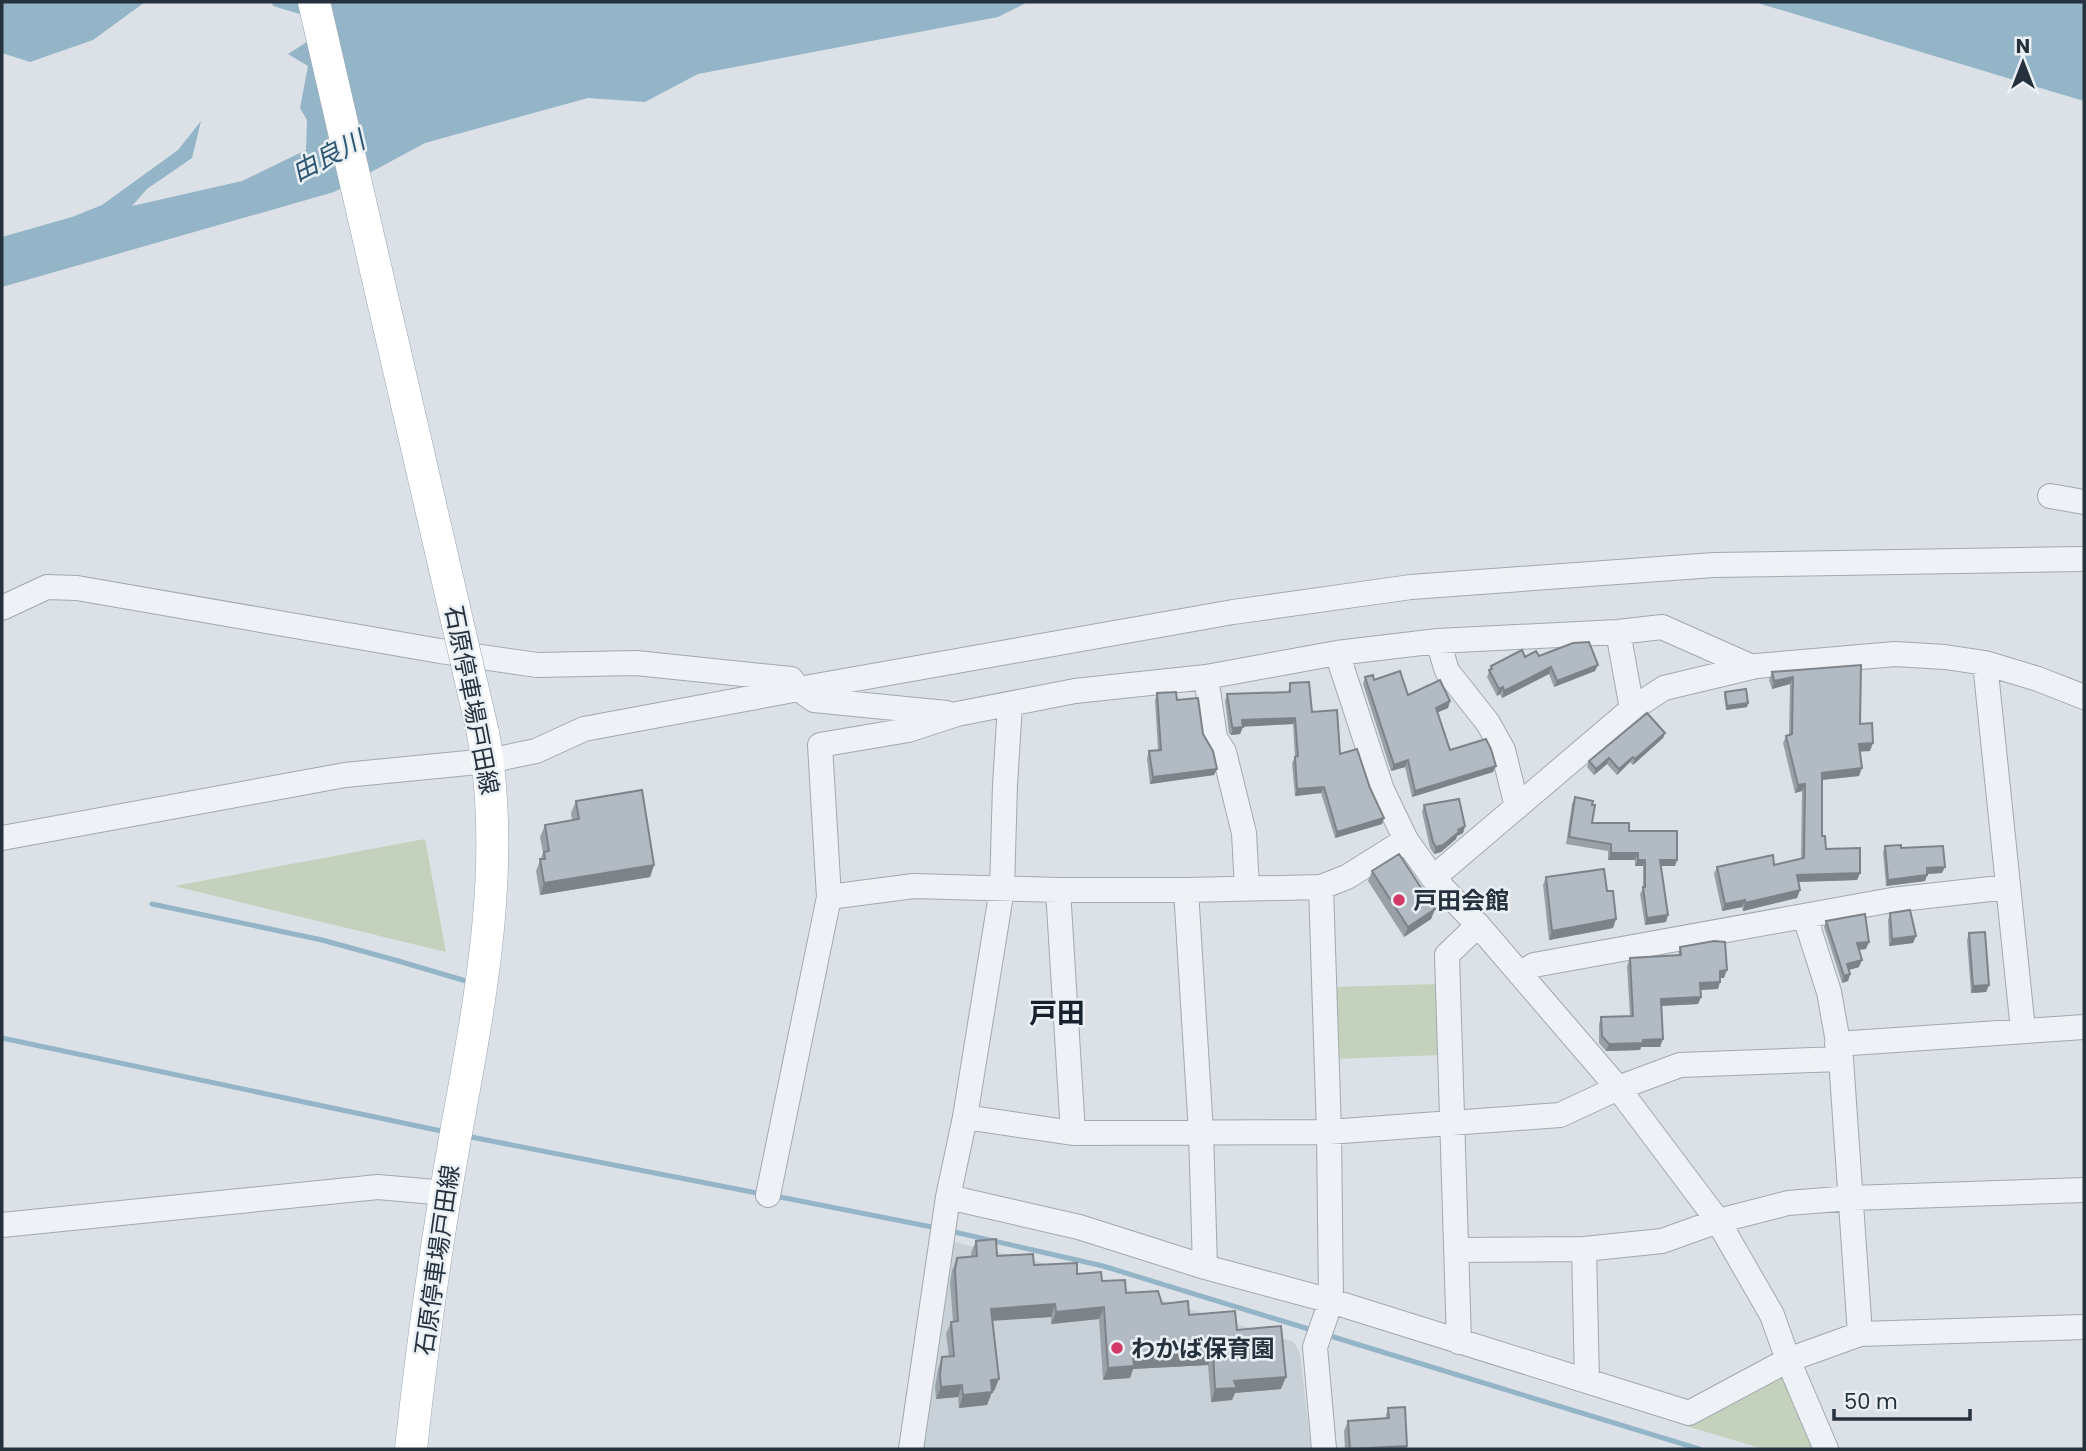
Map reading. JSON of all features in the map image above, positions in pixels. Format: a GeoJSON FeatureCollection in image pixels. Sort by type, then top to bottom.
{"type":"FeatureCollection","features":[{"type":"Feature","properties":{"kind":"main road","name":"石原停車場戸田線"},"geometry":{"type":"LineString","coordinates":[[314,2],[486,747],[493,806],[491,897],[485,957],[431,1288],[411,1449]]}},
{"type":"Feature","properties":{"kind":"street"},"geometry":{"type":"LineString","coordinates":[[2050,496],[2084,502]]}},
{"type":"Feature","properties":{"kind":"street"},"geometry":{"type":"LineString","coordinates":[[2,838],[486,747],[536,751],[584,729],[1233,612],[1411,587],[1714,565],[2084,559]]}},
{"type":"Feature","properties":{"kind":"street"},"geometry":{"type":"LineString","coordinates":[[2,608],[47,587],[77,588],[537,666],[636,663],[792,679],[799,689],[814,699],[957,714]]}},
{"type":"Feature","properties":{"kind":"street"},"geometry":{"type":"LineString","coordinates":[[768,1195],[829,897],[820,745],[908,730],[957,714],[1075,691],[1206,677],[1337,653],[1438,641],[1618,632],[1662,627],[1752,667]]}},
{"type":"Feature","properties":{"kind":"street"},"geometry":{"type":"LineString","coordinates":[[1618,632],[1632,709]]}},
{"type":"Feature","properties":{"kind":"street"},"geometry":{"type":"LineString","coordinates":[[1438,641],[1447,671],[1488,723],[1503,750],[1517,807]]}},
{"type":"Feature","properties":{"kind":"street"},"geometry":{"type":"LineString","coordinates":[[1337,653],[1382,790],[1406,840],[1433,878],[1478,925],[1619,1088],[1718,1222],[1772,1315],[1826,1449]]}},
{"type":"Feature","properties":{"kind":"street"},"geometry":{"type":"LineString","coordinates":[[1433,878],[1632,709],[1664,688],[1752,667],[1895,654],[1985,663],[2084,697]]}},
{"type":"Feature","properties":{"kind":"street"},"geometry":{"type":"LineString","coordinates":[[1985,663],[2023,1030]]}},
{"type":"Feature","properties":{"kind":"street"},"geometry":{"type":"LineString","coordinates":[[1206,677],[1215,738],[1224,752],[1244,833],[1247,888]]}},
{"type":"Feature","properties":{"kind":"street"},"geometry":{"type":"LineString","coordinates":[[911,1449],[947,1203],[1002,889],[1010,705]]}},
{"type":"Feature","properties":{"kind":"street"},"geometry":{"type":"LineString","coordinates":[[829,897],[914,886],[1059,890],[1321,887],[1347,877],[1406,840]]}},
{"type":"Feature","properties":{"kind":"street"},"geometry":{"type":"LineString","coordinates":[[1321,887],[1329,1132],[1328,1307],[1315,1347],[1324,1449]]}},
{"type":"Feature","properties":{"kind":"street"},"geometry":{"type":"LineString","coordinates":[[1520,974],[1534,965],[1892,900],[2008,887]]}},
{"type":"Feature","properties":{"kind":"street"},"geometry":{"type":"LineString","coordinates":[[1059,890],[1073,1133]]}},
{"type":"Feature","properties":{"kind":"street"},"geometry":{"type":"LineString","coordinates":[[1186,890],[1201,1132],[1205,1267]]}},
{"type":"Feature","properties":{"kind":"street"},"geometry":{"type":"LineString","coordinates":[[1805,917],[1829,992],[1839,1052],[1860,1334]]}},
{"type":"Feature","properties":{"kind":"street"},"geometry":{"type":"LineString","coordinates":[[1460,1342],[1447,955],[1478,925]]}},
{"type":"Feature","properties":{"kind":"street"},"geometry":{"type":"LineString","coordinates":[[964,1117],[1073,1133],[1329,1132],[1560,1115],[1619,1088],[1680,1065],[1839,1052],[2023,1030],[2084,1027]]}},
{"type":"Feature","properties":{"kind":"street"},"geometry":{"type":"LineString","coordinates":[[2,1225],[378,1187],[446,1194]]}},
{"type":"Feature","properties":{"kind":"street"},"geometry":{"type":"LineString","coordinates":[[1456,1250],[1584,1249],[1662,1241],[1788,1203],[1851,1198],[2084,1190]]}},
{"type":"Feature","properties":{"kind":"street"},"geometry":{"type":"LineString","coordinates":[[947,1203],[1079,1227],[1328,1307],[1460,1342],[1689,1413],[1788,1360],[1860,1334],[2084,1327]]}},
{"type":"Feature","properties":{"kind":"street"},"geometry":{"type":"LineString","coordinates":[[1584,1249],[1587,1381]]}},
{"type":"Feature","properties":{"kind":"shaded area","name":"わかば保育園"},"geometry":{"type":"Polygon","coordinates":[[[953,1242],[1033,1260],[1294,1342],[1300,1354],[1311,1449],[923,1449],[953,1242]]]}},
{"type":"Feature","properties":{"kind":"green space"},"geometry":{"type":"Polygon","coordinates":[[[425,839],[446,952],[174,886],[425,839]]]}},
{"type":"Feature","properties":{"kind":"green space"},"geometry":{"type":"Polygon","coordinates":[[[1438,984],[1440,1055],[1333,1059],[1331,987],[1438,984]]]}},
{"type":"Feature","properties":{"kind":"green space"},"geometry":{"type":"Polygon","coordinates":[[[1773,1377],[1788,1379],[1815,1449],[1764,1449],[1686,1426],[1773,1377]]]}},
{"type":"Feature","properties":{"kind":"water"},"geometry":{"type":"Polygon","coordinates":[[[2,2],[145,2],[93,40],[30,62],[2,53],[2,2]]]}},
{"type":"Feature","properties":{"kind":"water","name":"由良川"},"geometry":{"type":"Polygon","coordinates":[[[272,2],[1028,2],[998,17],[698,74],[645,102],[588,98],[425,143],[334,192],[2,287],[2,237],[72,217],[102,205],[178,150],[201,121],[192,158],[147,189],[132,206],[242,181],[306,150],[307,120],[300,108],[308,66],[288,54],[313,38],[303,15],[273,6],[272,2]]]}},
{"type":"Feature","properties":{"kind":"water"},"geometry":{"type":"Polygon","coordinates":[[[1758,2],[2084,2],[2084,101],[1761,4],[1758,2]]]}},
{"type":"Feature","properties":{"kind":"building"},"geometry":{"type":"Polygon","coordinates":[[[1589,642],[1598,665],[1557,681],[1551,667],[1504,691],[1503,687],[1499,689],[1489,670],[1492,669],[1491,666],[1522,650],[1525,657],[1536,651],[1539,656],[1573,643],[1589,642]]]}},
{"type":"Feature","properties":{"kind":"building"},"geometry":{"type":"Polygon","coordinates":[[[1861,665],[1860,724],[1872,723],[1873,743],[1859,744],[1862,768],[1822,773],[1822,836],[1825,836],[1826,849],[1860,848],[1860,873],[1797,875],[1800,890],[1745,903],[1745,900],[1725,904],[1717,867],[1773,855],[1774,865],[1804,858],[1805,784],[1798,785],[1786,736],[1792,734],[1793,677],[1774,681],[1772,672],[1861,665]]]}},
{"type":"Feature","properties":{"kind":"building"},"geometry":{"type":"Polygon","coordinates":[[[1400,671],[1408,695],[1440,680],[1450,701],[1436,708],[1450,750],[1486,739],[1496,766],[1415,791],[1408,760],[1394,765],[1365,677],[1373,675],[1374,680],[1400,671]]]}},
{"type":"Feature","properties":{"kind":"building"},"geometry":{"type":"Polygon","coordinates":[[[1309,682],[1312,712],[1337,710],[1340,754],[1357,749],[1370,788],[1384,818],[1337,832],[1324,787],[1297,789],[1295,718],[1242,720],[1243,727],[1233,728],[1227,694],[1290,692],[1290,683],[1309,682]]]}},
{"type":"Feature","properties":{"kind":"building"},"geometry":{"type":"Polygon","coordinates":[[[1746,689],[1748,703],[1727,706],[1725,692],[1746,689]]]}},
{"type":"Feature","properties":{"kind":"building"},"geometry":{"type":"Polygon","coordinates":[[[1176,692],[1177,700],[1198,698],[1203,734],[1213,751],[1217,769],[1153,777],[1149,751],[1161,750],[1157,693],[1176,692]]]}},
{"type":"Feature","properties":{"kind":"building"},"geometry":{"type":"Polygon","coordinates":[[[1647,713],[1665,733],[1619,769],[1609,758],[1596,769],[1589,761],[1647,713]]]}},
{"type":"Feature","properties":{"kind":"building"},"geometry":{"type":"Polygon","coordinates":[[[642,790],[654,865],[544,883],[540,859],[545,859],[544,852],[549,851],[545,825],[579,819],[576,801],[642,790]]]}},
{"type":"Feature","properties":{"kind":"building"},"geometry":{"type":"Polygon","coordinates":[[[1575,797],[1593,801],[1592,805],[1595,805],[1592,823],[1629,823],[1629,831],[1677,831],[1677,860],[1660,860],[1668,915],[1647,918],[1643,887],[1645,860],[1638,860],[1638,853],[1611,853],[1611,844],[1569,837],[1575,797]]]}},
{"type":"Feature","properties":{"kind":"building"},"geometry":{"type":"Polygon","coordinates":[[[1459,799],[1465,826],[1443,845],[1436,847],[1424,805],[1459,799]]]}},
{"type":"Feature","properties":{"kind":"building"},"geometry":{"type":"Polygon","coordinates":[[[1901,845],[1901,848],[1943,846],[1945,867],[1927,868],[1927,875],[1888,880],[1885,846],[1901,845]]]}},
{"type":"Feature","properties":{"kind":"building","name":"戸田会館"},"geometry":{"type":"Polygon","coordinates":[[[1399,854],[1435,909],[1408,927],[1372,871],[1399,854]]]}},
{"type":"Feature","properties":{"kind":"building"},"geometry":{"type":"Polygon","coordinates":[[[1604,869],[1607,891],[1613,891],[1616,919],[1552,931],[1546,877],[1604,869]]]}},
{"type":"Feature","properties":{"kind":"building"},"geometry":{"type":"Polygon","coordinates":[[[1910,910],[1916,936],[1892,939],[1890,913],[1910,910]]]}},
{"type":"Feature","properties":{"kind":"building"},"geometry":{"type":"Polygon","coordinates":[[[1865,914],[1869,942],[1857,943],[1862,960],[1847,964],[1850,974],[1844,976],[1826,921],[1865,914]]]}},
{"type":"Feature","properties":{"kind":"building"},"geometry":{"type":"Polygon","coordinates":[[[1985,932],[1989,985],[1973,986],[1969,933],[1985,932]]]}},
{"type":"Feature","properties":{"kind":"building"},"geometry":{"type":"Polygon","coordinates":[[[1714,941],[1725,942],[1727,970],[1720,971],[1720,982],[1700,983],[1701,997],[1661,999],[1663,1039],[1643,1040],[1643,1043],[1609,1044],[1602,1036],[1601,1017],[1633,1016],[1630,958],[1681,955],[1680,947],[1714,941]]]}},
{"type":"Feature","properties":{"kind":"building"},"geometry":{"type":"Polygon","coordinates":[[[996,1239],[997,1256],[1033,1254],[1034,1265],[1077,1263],[1077,1274],[1101,1272],[1102,1281],[1125,1280],[1126,1293],[1158,1291],[1162,1304],[1188,1301],[1189,1315],[1235,1311],[1237,1330],[1281,1326],[1286,1377],[1234,1381],[1237,1388],[1215,1389],[1213,1353],[1133,1357],[1134,1366],[1108,1368],[1104,1307],[1056,1312],[1055,1304],[991,1309],[999,1379],[991,1380],[992,1392],[963,1395],[962,1385],[941,1387],[942,1357],[954,1356],[951,1322],[958,1321],[955,1271],[957,1258],[977,1256],[976,1241],[996,1239]]]}},
{"type":"Feature","properties":{"kind":"building"},"geometry":{"type":"Polygon","coordinates":[[[1405,1407],[1407,1446],[1350,1449],[1348,1421],[1389,1418],[1388,1408],[1405,1407]]]}},
{"type":"Feature","properties":{"kind":"waterway"},"geometry":{"type":"LineString","coordinates":[[152,904],[322,940],[466,981]]}},
{"type":"Feature","properties":{"kind":"waterway"},"geometry":{"type":"LineString","coordinates":[[2,1038],[446,1132]]}},
{"type":"Feature","properties":{"kind":"waterway"},"geometry":{"type":"LineString","coordinates":[[466,1136],[762,1194]]}},
{"type":"Feature","properties":{"kind":"waterway"},"geometry":{"type":"LineString","coordinates":[[775,1196],[937,1228]]}},
{"type":"Feature","properties":{"kind":"waterway"},"geometry":{"type":"LineString","coordinates":[[950,1231],[1103,1266],[1315,1331]]}},
{"type":"Feature","properties":{"kind":"waterway"},"geometry":{"type":"LineString","coordinates":[[1327,1335],[1699,1449]]}},
{"type":"Feature","properties":{"kind":"place","name":"戸田会館"},"geometry":{"type":"Point","coordinates":[1399,900]}},
{"type":"Feature","properties":{"kind":"place","name":"わかば保育園"},"geometry":{"type":"Point","coordinates":[1117,1348]}},
{"type":"Feature","properties":{"kind":"district","name":"戸田"},"geometry":{"type":"Point","coordinates":[1057,1013]}}]}
